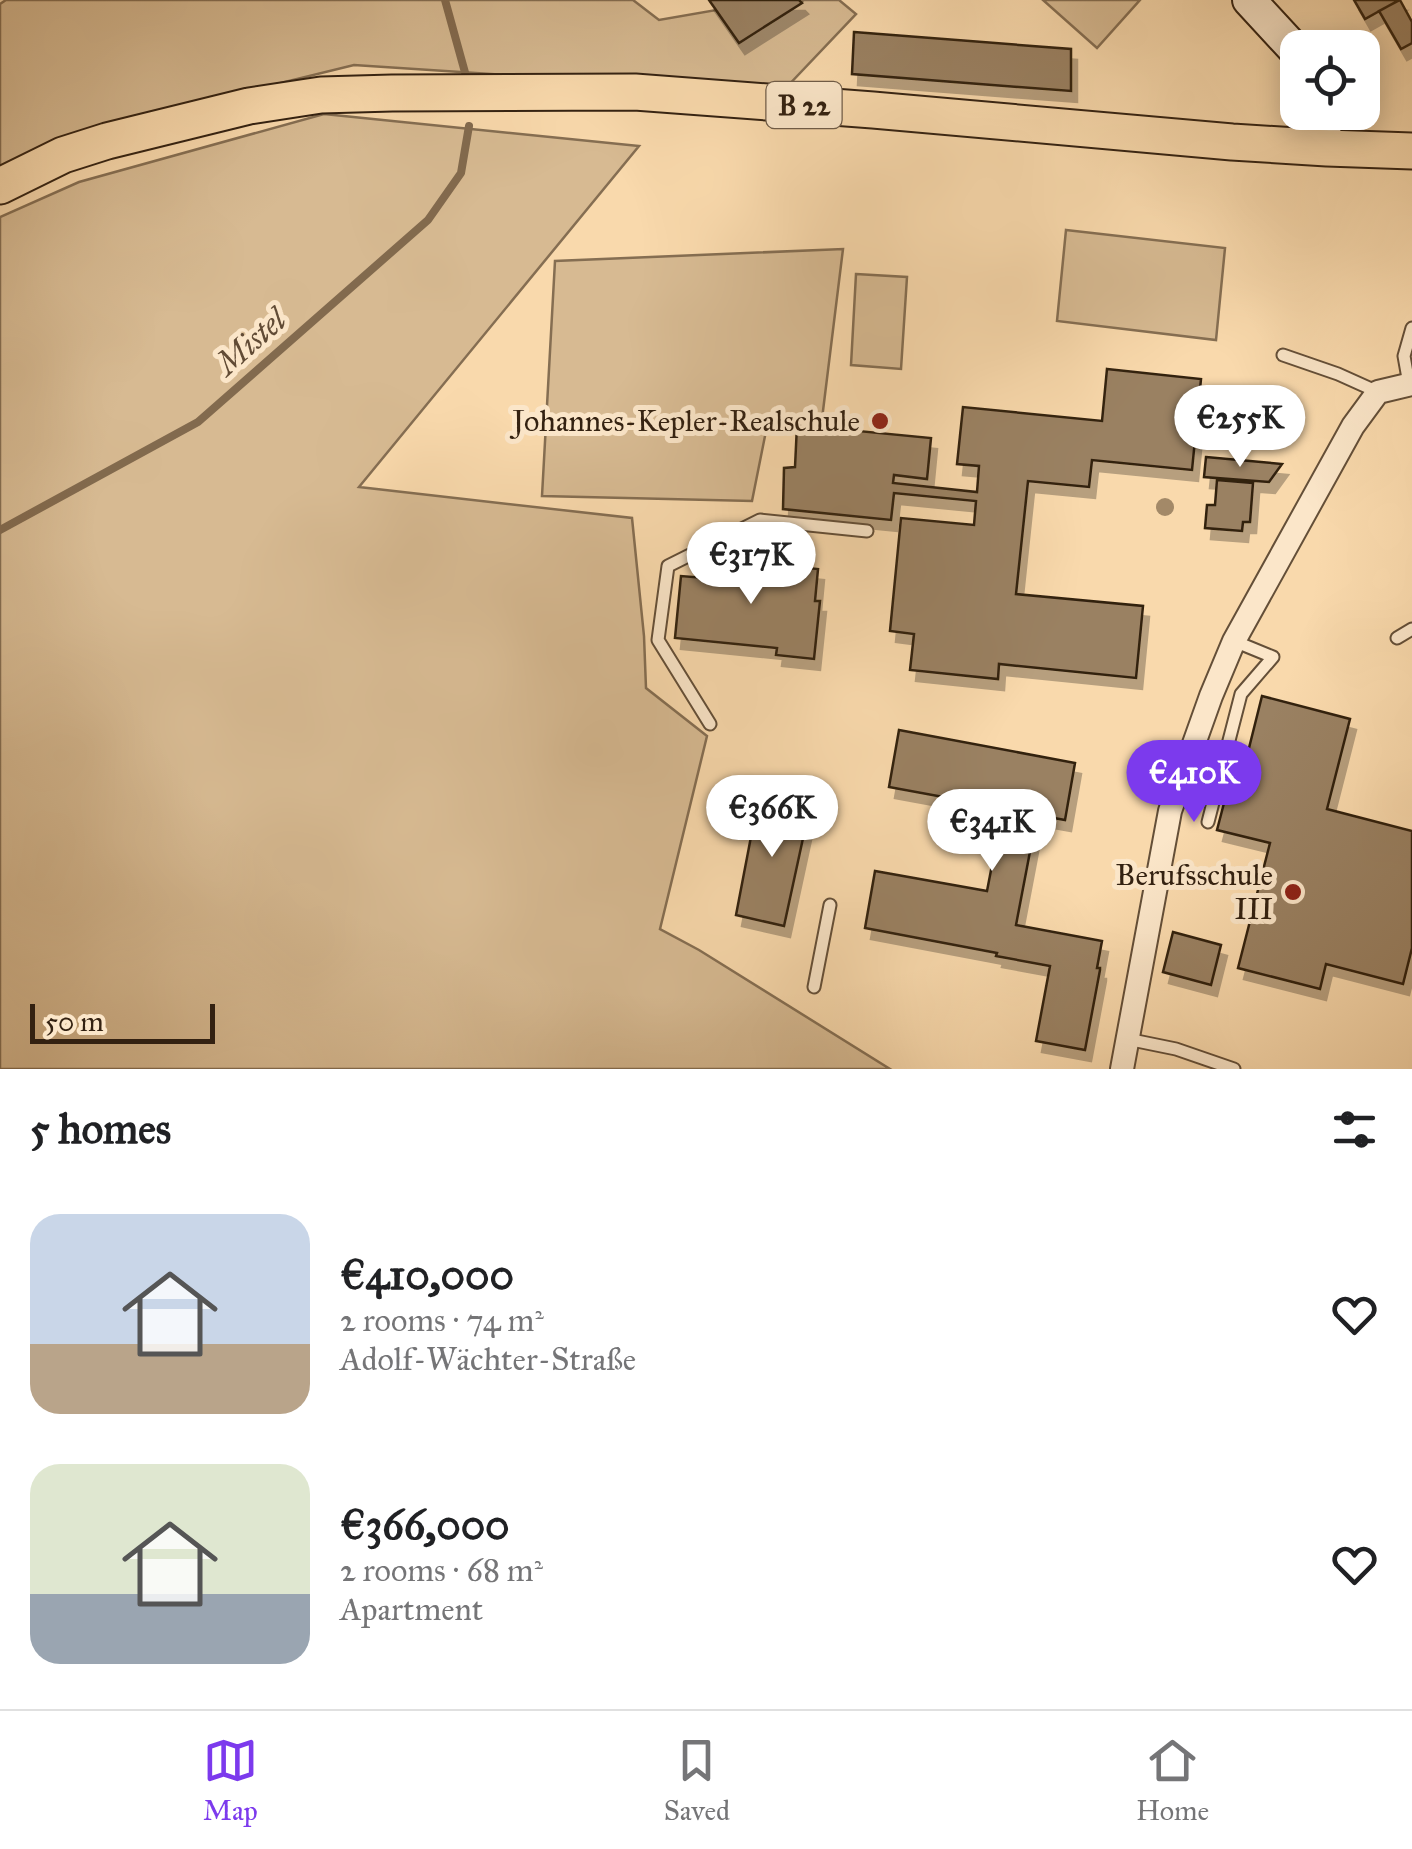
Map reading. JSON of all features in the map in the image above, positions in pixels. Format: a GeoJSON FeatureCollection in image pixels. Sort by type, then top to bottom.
{"type":"FeatureCollection","features":[{"type":"Feature","properties":{"kind":"main road","name":"B 22"},"geometry":{"type":"LineString","coordinates":[[0,186],[107,141],[249,106],[321,96],[446,92],[634,92],[1327,148],[1412,151]]}},
{"type":"Feature","properties":{"kind":"street"},"geometry":{"type":"LineString","coordinates":[[1249,0],[1280,33]]}},
{"type":"Feature","properties":{"kind":"street"},"geometry":{"type":"LineString","coordinates":[[1324,130],[1327,148]]}},
{"type":"Feature","properties":{"kind":"street"},"geometry":{"type":"LineString","coordinates":[[1122,1069],[1170,811],[1234,641],[1352,426],[1378,392],[1411,384]]}},
{"type":"Feature","properties":{"kind":"lane"},"geometry":{"type":"LineString","coordinates":[[1411,384],[1404,356],[1412,328]]}},
{"type":"Feature","properties":{"kind":"lane"},"geometry":{"type":"LineString","coordinates":[[1283,355],[1378,392]]}},
{"type":"Feature","properties":{"kind":"lane"},"geometry":{"type":"LineString","coordinates":[[710,724],[658,640],[668,566],[760,520],[867,531]]}},
{"type":"Feature","properties":{"kind":"lane"},"geometry":{"type":"LineString","coordinates":[[1397,638],[1412,629]]}},
{"type":"Feature","properties":{"kind":"lane"},"geometry":{"type":"LineString","coordinates":[[1208,822],[1241,694],[1273,658],[1234,641]]}},
{"type":"Feature","properties":{"kind":"lane"},"geometry":{"type":"LineString","coordinates":[[814,986],[830,906]]}},
{"type":"Feature","properties":{"kind":"lane"},"geometry":{"type":"LineString","coordinates":[[1127,1039],[1176,1049],[1234,1069]]}},
{"type":"Feature","properties":{"kind":"shaded area"},"geometry":{"type":"Polygon","coordinates":[[[6,0],[633,0],[659,20],[716,10],[739,42],[804,0],[839,0],[856,14],[781,93],[354,65],[137,118],[0,171],[0,4],[6,0]]]}},
{"type":"Feature","properties":{"kind":"shaded area"},"geometry":{"type":"Polygon","coordinates":[[[1043,0],[1140,0],[1097,48],[1043,0]]]}},
{"type":"Feature","properties":{"kind":"shaded area"},"geometry":{"type":"Polygon","coordinates":[[[324,114],[639,146],[359,487],[632,518],[646,688],[707,736],[660,929],[890,1069],[0,1069],[0,217],[79,182],[324,114]]]}},
{"type":"Feature","properties":{"kind":"shaded area"},"geometry":{"type":"Polygon","coordinates":[[[1066,230],[1225,248],[1216,340],[1057,321],[1066,230]]]}},
{"type":"Feature","properties":{"kind":"shaded area"},"geometry":{"type":"Polygon","coordinates":[[[843,249],[822,419],[784,418],[766,431],[752,501],[542,496],[555,261],[843,249]]]}},
{"type":"Feature","properties":{"kind":"shaded area"},"geometry":{"type":"Polygon","coordinates":[[[856,274],[907,277],[901,369],[851,365],[856,274]]]}},
{"type":"Feature","properties":{"kind":"building"},"geometry":{"type":"Polygon","coordinates":[[[709,0],[799,0],[802,3],[739,43],[709,0]]]}},
{"type":"Feature","properties":{"kind":"building"},"geometry":{"type":"Polygon","coordinates":[[[1354,0],[1399,0],[1365,19],[1354,0]]]}},
{"type":"Feature","properties":{"kind":"building"},"geometry":{"type":"Polygon","coordinates":[[[1400,0],[1412,22],[1412,43],[1401,49],[1379,11],[1400,0]]]}},
{"type":"Feature","properties":{"kind":"building"},"geometry":{"type":"Polygon","coordinates":[[[854,32],[1071,49],[1071,91],[852,74],[854,32]]]}},
{"type":"Feature","properties":{"kind":"building"},"geometry":{"type":"Polygon","coordinates":[[[1107,369],[1201,379],[1192,470],[1092,460],[1089,487],[1028,481],[1016,594],[1143,606],[1136,678],[999,664],[998,679],[910,670],[914,634],[890,631],[901,518],[974,525],[976,501],[894,493],[891,520],[783,509],[784,468],[795,467],[797,425],[931,438],[927,479],[894,475],[893,483],[977,492],[979,466],[957,464],[963,407],[1102,421],[1107,369]]]}},
{"type":"Feature","properties":{"kind":"building"},"geometry":{"type":"Polygon","coordinates":[[[1206,457],[1282,464],[1269,482],[1204,477],[1206,457]]]}},
{"type":"Feature","properties":{"kind":"building"},"geometry":{"type":"Polygon","coordinates":[[[1217,480],[1253,483],[1250,522],[1243,522],[1242,531],[1205,528],[1207,505],[1215,505],[1217,480]]]}},
{"type":"Feature","properties":{"kind":"building"},"geometry":{"type":"Polygon","coordinates":[[[707,558],[818,569],[815,601],[820,601],[814,659],[776,655],[777,648],[675,638],[681,576],[705,578],[707,558]]]}},
{"type":"Feature","properties":{"kind":"building"},"geometry":{"type":"Polygon","coordinates":[[[1262,696],[1350,719],[1327,809],[1412,831],[1412,948],[1403,984],[1326,964],[1320,989],[1238,968],[1270,843],[1217,830],[1236,757],[1246,760],[1262,696]]]}},
{"type":"Feature","properties":{"kind":"building"},"geometry":{"type":"Polygon","coordinates":[[[899,730],[1075,763],[1065,820],[1037,815],[1016,925],[1102,941],[1085,1050],[1036,1041],[1050,966],[865,928],[875,871],[987,891],[1003,808],[889,787],[899,730]]]}},
{"type":"Feature","properties":{"kind":"building"},"geometry":{"type":"Polygon","coordinates":[[[759,795],[810,806],[784,926],[736,915],[759,795]]]}},
{"type":"Feature","properties":{"kind":"building"},"geometry":{"type":"Polygon","coordinates":[[[1173,932],[1221,945],[1211,985],[1163,972],[1173,932]]]}},
{"type":"Feature","properties":{"kind":"waterway","name":"Mistel"},"geometry":{"type":"LineString","coordinates":[[445,0],[466,76]]}},
{"type":"Feature","properties":{"kind":"waterway","name":"Mistel"},"geometry":{"type":"LineString","coordinates":[[0,530],[198,422],[428,220],[461,173],[469,126]]}},
{"type":"Feature","properties":{"kind":"place","name":"Johannes-Kepler-Realschule"},"geometry":{"type":"Point","coordinates":[880,421]}},
{"type":"Feature","properties":{"kind":"place","name":"Berufsschule III"},"geometry":{"type":"Point","coordinates":[1293,892]}}]}
